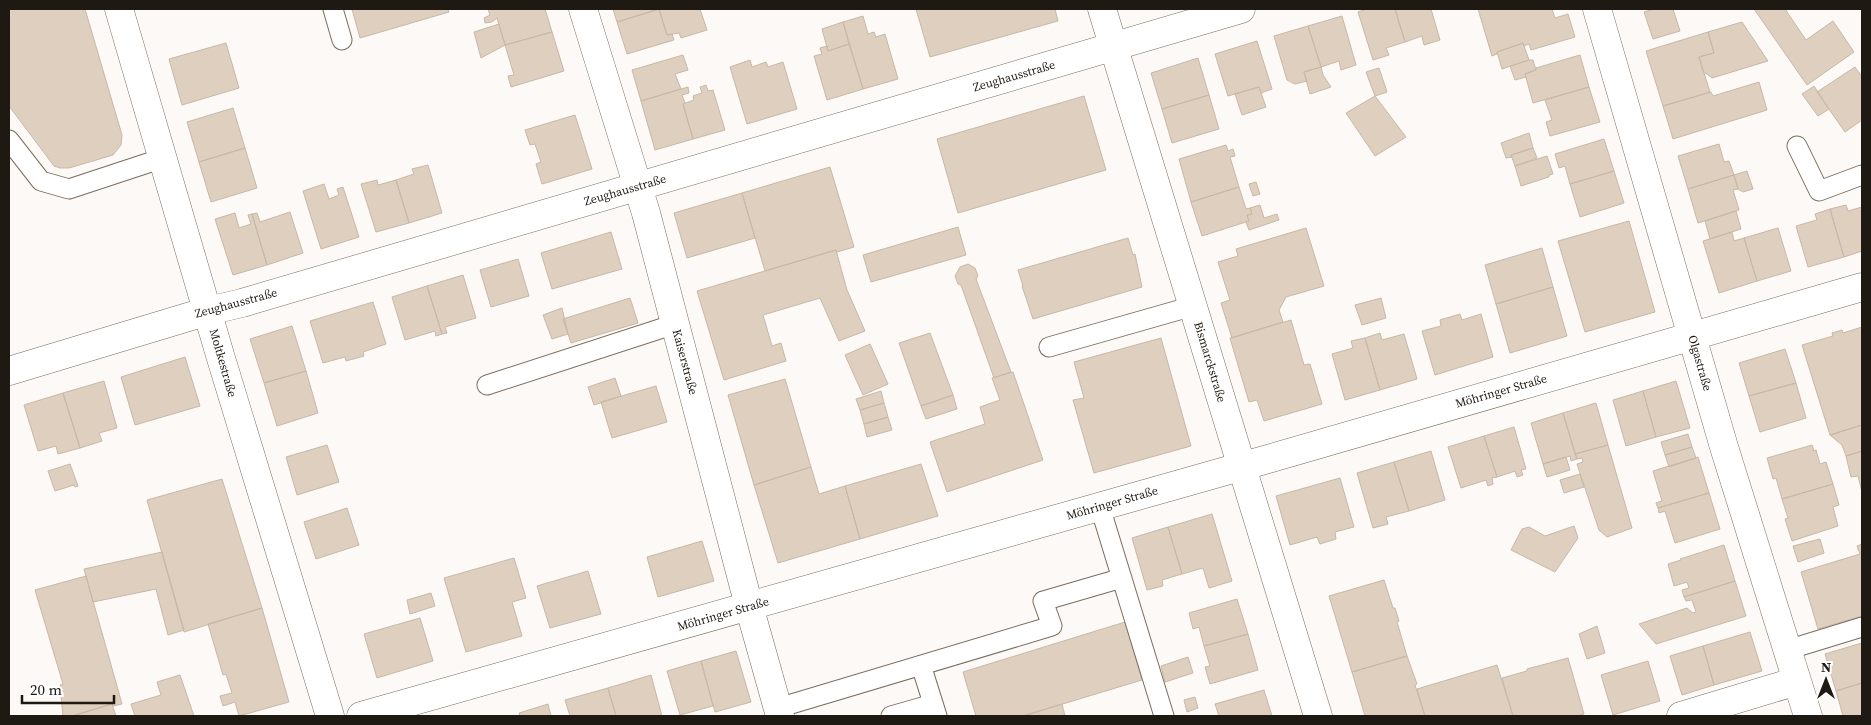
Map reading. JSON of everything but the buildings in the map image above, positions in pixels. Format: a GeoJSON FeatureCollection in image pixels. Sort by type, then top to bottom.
{"type":"FeatureCollection","features":[{"type":"Feature","properties":{"kind":"street","name":"Moltkestraße"},"geometry":{"type":"LineString","coordinates":[[118,9],[220,355],[330,716]]}},
{"type":"Feature","properties":{"kind":"street","name":"Kaiserstraße"},"geometry":{"type":"LineString","coordinates":[[583,9],[638,187],[779,712]]}},
{"type":"Feature","properties":{"kind":"street","name":"Bismarckstraße"},"geometry":{"type":"LineString","coordinates":[[1102,9],[1318,716]]}},
{"type":"Feature","properties":{"kind":"street","name":"Zeughausstraße"},"geometry":{"type":"LineString","coordinates":[[9,371],[208,310],[242,303],[1241,9]]}},
{"type":"Feature","properties":{"kind":"street","name":"Olgastraße"},"geometry":{"type":"LineString","coordinates":[[1596,9],[1724,447],[1808,716]]}},
{"type":"Feature","properties":{"kind":"street","name":"Möhringer Straße"},"geometry":{"type":"LineString","coordinates":[[361,716],[1100,507],[1862,287]]}},
{"type":"Feature","properties":{"kind":"street"},"geometry":{"type":"LineString","coordinates":[[1681,716],[1797,681]]}},
{"type":"Feature","properties":{"kind":"lane"},"geometry":{"type":"LineString","coordinates":[[333,9],[342,40]]}},
{"type":"Feature","properties":{"kind":"lane"},"geometry":{"type":"LineString","coordinates":[[9,140],[41,180],[69,189],[162,158]]}},
{"type":"Feature","properties":{"kind":"lane"},"geometry":{"type":"LineString","coordinates":[[1797,146],[1818,191],[1862,175]]}},
{"type":"Feature","properties":{"kind":"lane"},"geometry":{"type":"LineString","coordinates":[[1049,348],[1193,306]]}},
{"type":"Feature","properties":{"kind":"lane"},"geometry":{"type":"LineString","coordinates":[[487,385],[675,324]]}},
{"type":"Feature","properties":{"kind":"lane"},"geometry":{"type":"LineString","coordinates":[[1100,507],[1164,716]]}},
{"type":"Feature","properties":{"kind":"lane"},"geometry":{"type":"LineString","coordinates":[[779,712],[1052,626],[1043,601],[1122,578]]}},
{"type":"Feature","properties":{"kind":"lane"},"geometry":{"type":"LineString","coordinates":[[1787,650],[1862,627]]}},
{"type":"Feature","properties":{"kind":"lane"},"geometry":{"type":"LineString","coordinates":[[891,716],[935,710],[921,666]]}}]}
